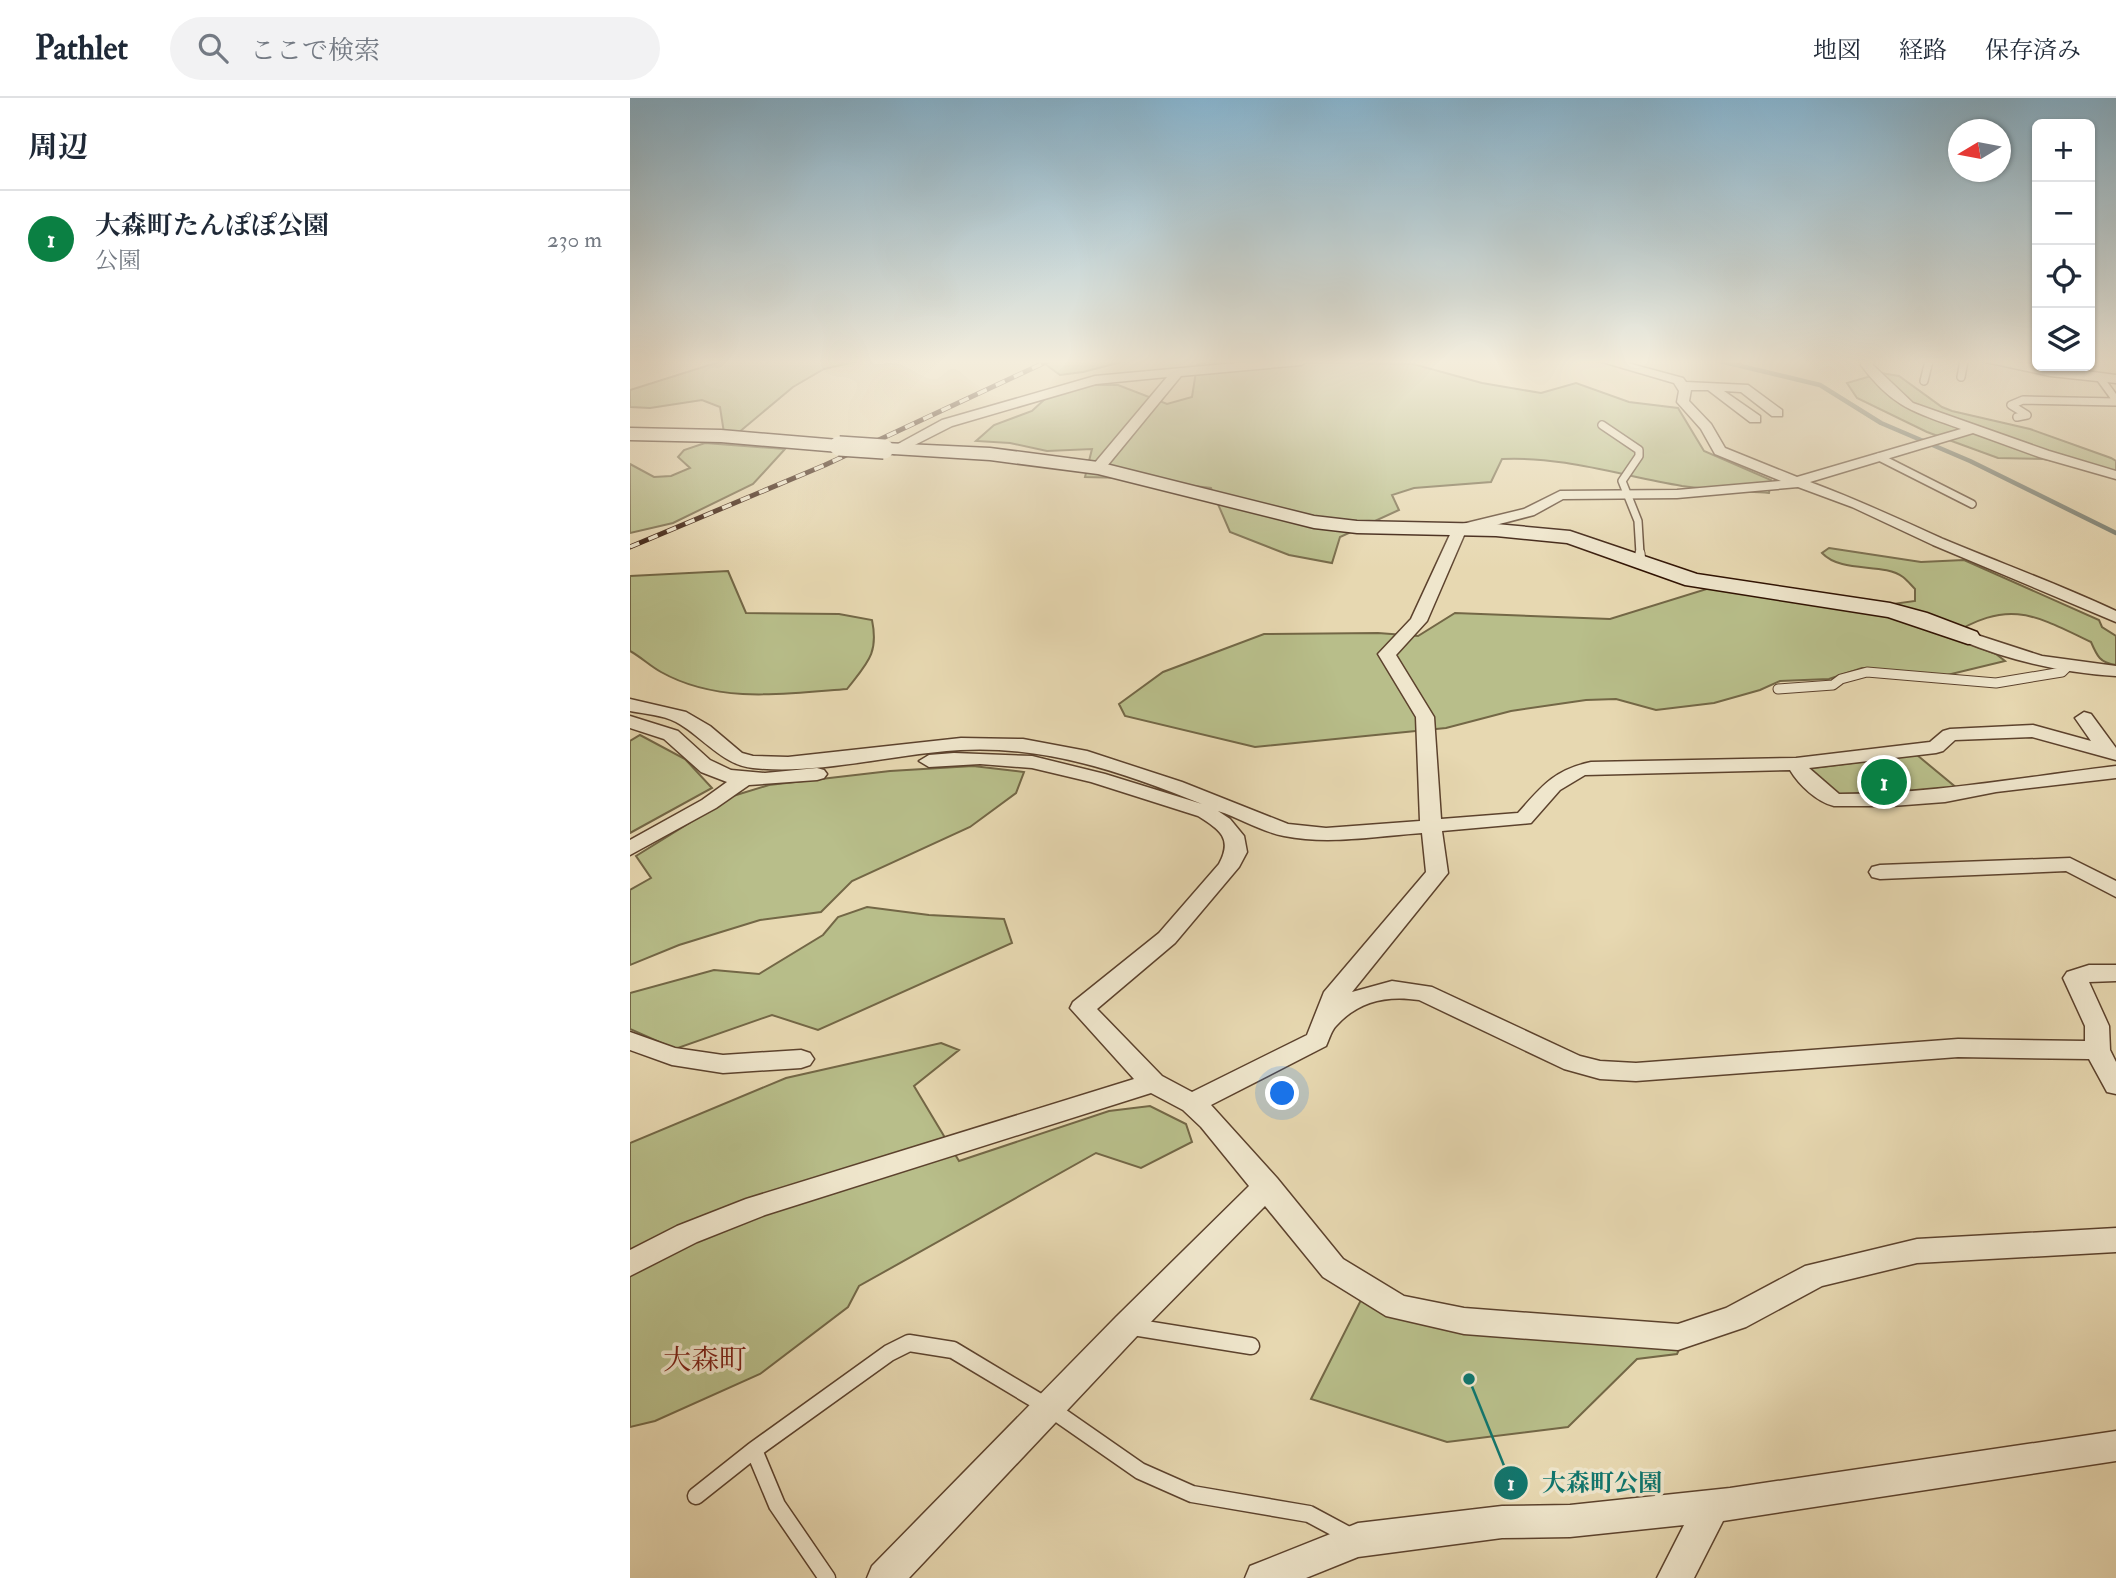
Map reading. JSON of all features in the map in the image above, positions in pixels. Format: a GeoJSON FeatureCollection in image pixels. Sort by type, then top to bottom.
{"type":"FeatureCollection","features":[{"type":"Feature","properties":{"kind":"street"},"geometry":{"type":"LineString","coordinates":[[889,450],[932,430]]}},
{"type":"Feature","properties":{"kind":"street"},"geometry":{"type":"LineString","coordinates":[[1098,468],[1130,430]]}},
{"type":"Feature","properties":{"kind":"street"},"geometry":{"type":"LineString","coordinates":[[1708,430],[1720,450],[1735,459],[1857,504],[1938,542],[2058,590],[2116,617]]}},
{"type":"Feature","properties":{"kind":"street"},"geometry":{"type":"LineString","coordinates":[[1192,1102],[1317,1040],[1333,998],[1437,873],[1431,825],[1425,717],[1387,654],[1419,621],[1463,529],[1529,512],[1560,495],[1626,492],[1677,494],[1797,483],[1970,430]]}},
{"type":"Feature","properties":{"kind":"street"},"geometry":{"type":"LineString","coordinates":[[1977,430],[2044,454],[2116,475]]}},
{"type":"Feature","properties":{"kind":"street"},"geometry":{"type":"LineString","coordinates":[[630,434],[721,436],[889,450],[1000,455],[1098,468],[1314,522],[1357,527],[1463,529],[1570,537],[1693,580],[1890,611],[1919,618],[2014,655],[2067,667],[2116,671]]}},
{"type":"Feature","properties":{"kind":"street"},"geometry":{"type":"LineString","coordinates":[[630,705],[679,716],[703,730],[735,757],[751,762],[788,763],[961,744],[1023,745],[1080,755],[1211,807],[1234,836],[1236,852],[1228,867],[1167,938],[1082,1008],[1153,1083],[1192,1102],[1267,1186],[1319,1254],[1333,1268],[1398,1307],[1464,1321],[1678,1337],[1735,1318],[1815,1275],[1916,1251],[2116,1240]]}},
{"type":"Feature","properties":{"kind":"street"},"geometry":{"type":"LineString","coordinates":[[2084,718],[2112,753]]}},
{"type":"Feature","properties":{"kind":"street"},"geometry":{"type":"LineString","coordinates":[[630,722],[663,730],[676,737],[700,762],[713,770],[744,779],[766,780],[950,760],[1029,762],[1211,807],[1283,830],[1325,834],[1524,819],[1563,775],[1574,770],[1796,764],[1936,747],[1950,736],[2033,731],[2112,753]]}},
{"type":"Feature","properties":{"kind":"street"},"geometry":{"type":"LineString","coordinates":[[1796,764],[1805,778],[1834,800],[1945,796],[1996,786],[2116,772]]}},
{"type":"Feature","properties":{"kind":"street"},"geometry":{"type":"LineString","coordinates":[[630,849],[709,804],[744,779]]}},
{"type":"Feature","properties":{"kind":"street"},"geometry":{"type":"LineString","coordinates":[[1880,872],[2070,864],[2116,890]]}},
{"type":"Feature","properties":{"kind":"street"},"geometry":{"type":"LineString","coordinates":[[2116,973],[2089,973],[2075,978],[2097,1026],[2097,1050],[2116,1085]]}},
{"type":"Feature","properties":{"kind":"street"},"geometry":{"type":"LineString","coordinates":[[1323,1023],[1360,995],[1382,989],[1406,990],[1424,993],[1573,1063],[1600,1070],[1636,1072],[1958,1048],[2097,1050]]}},
{"type":"Feature","properties":{"kind":"street"},"geometry":{"type":"LineString","coordinates":[[630,1041],[672,1056],[723,1063],[801,1059]]}},
{"type":"Feature","properties":{"kind":"street"},"geometry":{"type":"LineString","coordinates":[[630,1264],[687,1234],[757,1207],[1153,1083]]}},
{"type":"Feature","properties":{"kind":"street"},"geometry":{"type":"LineString","coordinates":[[885,1578],[1126,1326],[1267,1186]]}},
{"type":"Feature","properties":{"kind":"street"},"geometry":{"type":"LineString","coordinates":[[1263,1578],[1358,1540],[1502,1522],[1570,1521],[1713,1506],[2116,1446]]}},
{"type":"Feature","properties":{"kind":"street"},"geometry":{"type":"LineString","coordinates":[[1675,1578],[1713,1506]]}},
{"type":"Feature","properties":{"kind":"lane"},"geometry":{"type":"LineString","coordinates":[[1609,430],[1639,450],[1639,456],[1622,481],[1638,522],[1641,562]]}},
{"type":"Feature","properties":{"kind":"lane"},"geometry":{"type":"LineString","coordinates":[[1880,457],[1972,504]]}},
{"type":"Feature","properties":{"kind":"lane"},"geometry":{"type":"LineString","coordinates":[[1778,690],[1833,685],[1841,679],[1867,672],[1885,671],[1961,682],[1996,683],[2062,672],[2067,667]]}},
{"type":"Feature","properties":{"kind":"lane"},"geometry":{"type":"LineString","coordinates":[[1126,1326],[1251,1346]]}},
{"type":"Feature","properties":{"kind":"lane"},"geometry":{"type":"LineString","coordinates":[[696,1496],[754,1450],[889,1353],[909,1343],[953,1350],[1048,1407],[1140,1471],[1192,1494],[1309,1514],[1358,1540]]}},
{"type":"Feature","properties":{"kind":"lane"},"geometry":{"type":"LineString","coordinates":[[754,1450],[777,1505],[827,1578]]}},
{"type":"Feature","properties":{"kind":"green space"},"geometry":{"type":"Polygon","coordinates":[[[724,430],[742,430],[738,433],[724,433],[724,430]]]}},
{"type":"Feature","properties":{"kind":"green space"},"geometry":{"type":"Polygon","coordinates":[[[988,430],[1691,430],[1704,451],[1771,480],[1769,493],[1715,489],[1682,486],[1547,461],[1502,459],[1491,482],[1414,488],[1392,495],[1399,510],[1340,537],[1332,563],[1289,555],[1230,532],[1211,488],[1124,478],[1085,477],[1092,449],[1047,451],[1010,443],[976,441],[988,430]]]}},
{"type":"Feature","properties":{"kind":"green space"},"geometry":{"type":"Polygon","coordinates":[[[1923,430],[2033,430],[2111,458],[2116,461],[2116,472],[2043,459],[1998,458],[1923,430]]]}},
{"type":"Feature","properties":{"kind":"green space"},"geometry":{"type":"Polygon","coordinates":[[[705,443],[785,449],[753,484],[673,523],[630,533],[630,464],[654,477],[671,476],[690,468],[678,457],[684,450],[705,443]]]}},
{"type":"Feature","properties":{"kind":"green space"},"geometry":{"type":"Polygon","coordinates":[[[1829,548],[1921,562],[1964,560],[2099,620],[2102,627],[2116,636],[2116,665],[2103,661],[2091,642],[2071,632],[2036,618],[2005,614],[1970,624],[1949,636],[1996,654],[2005,661],[1943,676],[1862,668],[1829,679],[1780,681],[1760,690],[1714,703],[1656,710],[1616,699],[1586,700],[1511,711],[1446,728],[1255,747],[1125,716],[1119,704],[1163,672],[1264,634],[1378,633],[1418,636],[1455,613],[1610,619],[1713,587],[1857,609],[1915,601],[1915,589],[1903,577],[1885,570],[1840,564],[1822,553],[1829,548]]]}},
{"type":"Feature","properties":{"kind":"green space"},"geometry":{"type":"Polygon","coordinates":[[[728,571],[746,613],[839,614],[872,620],[874,641],[870,658],[847,689],[752,694],[705,689],[661,672],[630,651],[630,576],[728,571]]]}},
{"type":"Feature","properties":{"kind":"green space"},"geometry":{"type":"Polygon","coordinates":[[[640,735],[685,759],[712,788],[630,833],[630,741],[640,735]]]}},
{"type":"Feature","properties":{"kind":"green space"},"geometry":{"type":"Polygon","coordinates":[[[1917,755],[1958,789],[1837,797],[1810,776],[1812,768],[1917,755]]]}},
{"type":"Feature","properties":{"kind":"green space"},"geometry":{"type":"Polygon","coordinates":[[[973,766],[1024,772],[1016,793],[970,827],[852,881],[821,912],[760,920],[679,945],[630,965],[630,890],[651,878],[636,856],[733,796],[769,785],[890,771],[973,766]]]}},
{"type":"Feature","properties":{"kind":"green space"},"geometry":{"type":"Polygon","coordinates":[[[867,907],[929,915],[1004,919],[1012,943],[818,1030],[772,1015],[675,1049],[630,1029],[630,993],[714,970],[759,974],[823,935],[838,917],[867,907]]]}},
{"type":"Feature","properties":{"kind":"green space"},"geometry":{"type":"Polygon","coordinates":[[[941,1043],[959,1050],[914,1086],[959,1161],[1109,1111],[1150,1106],[1186,1124],[1192,1142],[1141,1168],[1096,1153],[859,1286],[848,1307],[760,1374],[655,1421],[630,1427],[630,1143],[786,1078],[941,1043]]]}},
{"type":"Feature","properties":{"kind":"green space"},"geometry":{"type":"Polygon","coordinates":[[[1362,1298],[1683,1341],[1677,1354],[1637,1359],[1568,1427],[1447,1442],[1311,1399],[1362,1298]]]}},
{"type":"Feature","properties":{"kind":"waterway"},"geometry":{"type":"LineString","coordinates":[[1898,430],[1970,461],[2116,533]]}},
{"type":"Feature","properties":{"kind":"railway"},"geometry":{"type":"LineString","coordinates":[[630,547],[825,465],[900,430]]}},
{"type":"Feature","properties":{"kind":"place","name":"大森町たんぽぽ公園"},"geometry":{"type":"Point","coordinates":[1884,782]}},
{"type":"Feature","properties":{"kind":"place","name":"大森町公園"},"geometry":{"type":"Point","coordinates":[1469,1379]}},
{"type":"Feature","properties":{"kind":"district","name":"大森町"},"geometry":{"type":"Point","coordinates":[705,1360]}}]}
